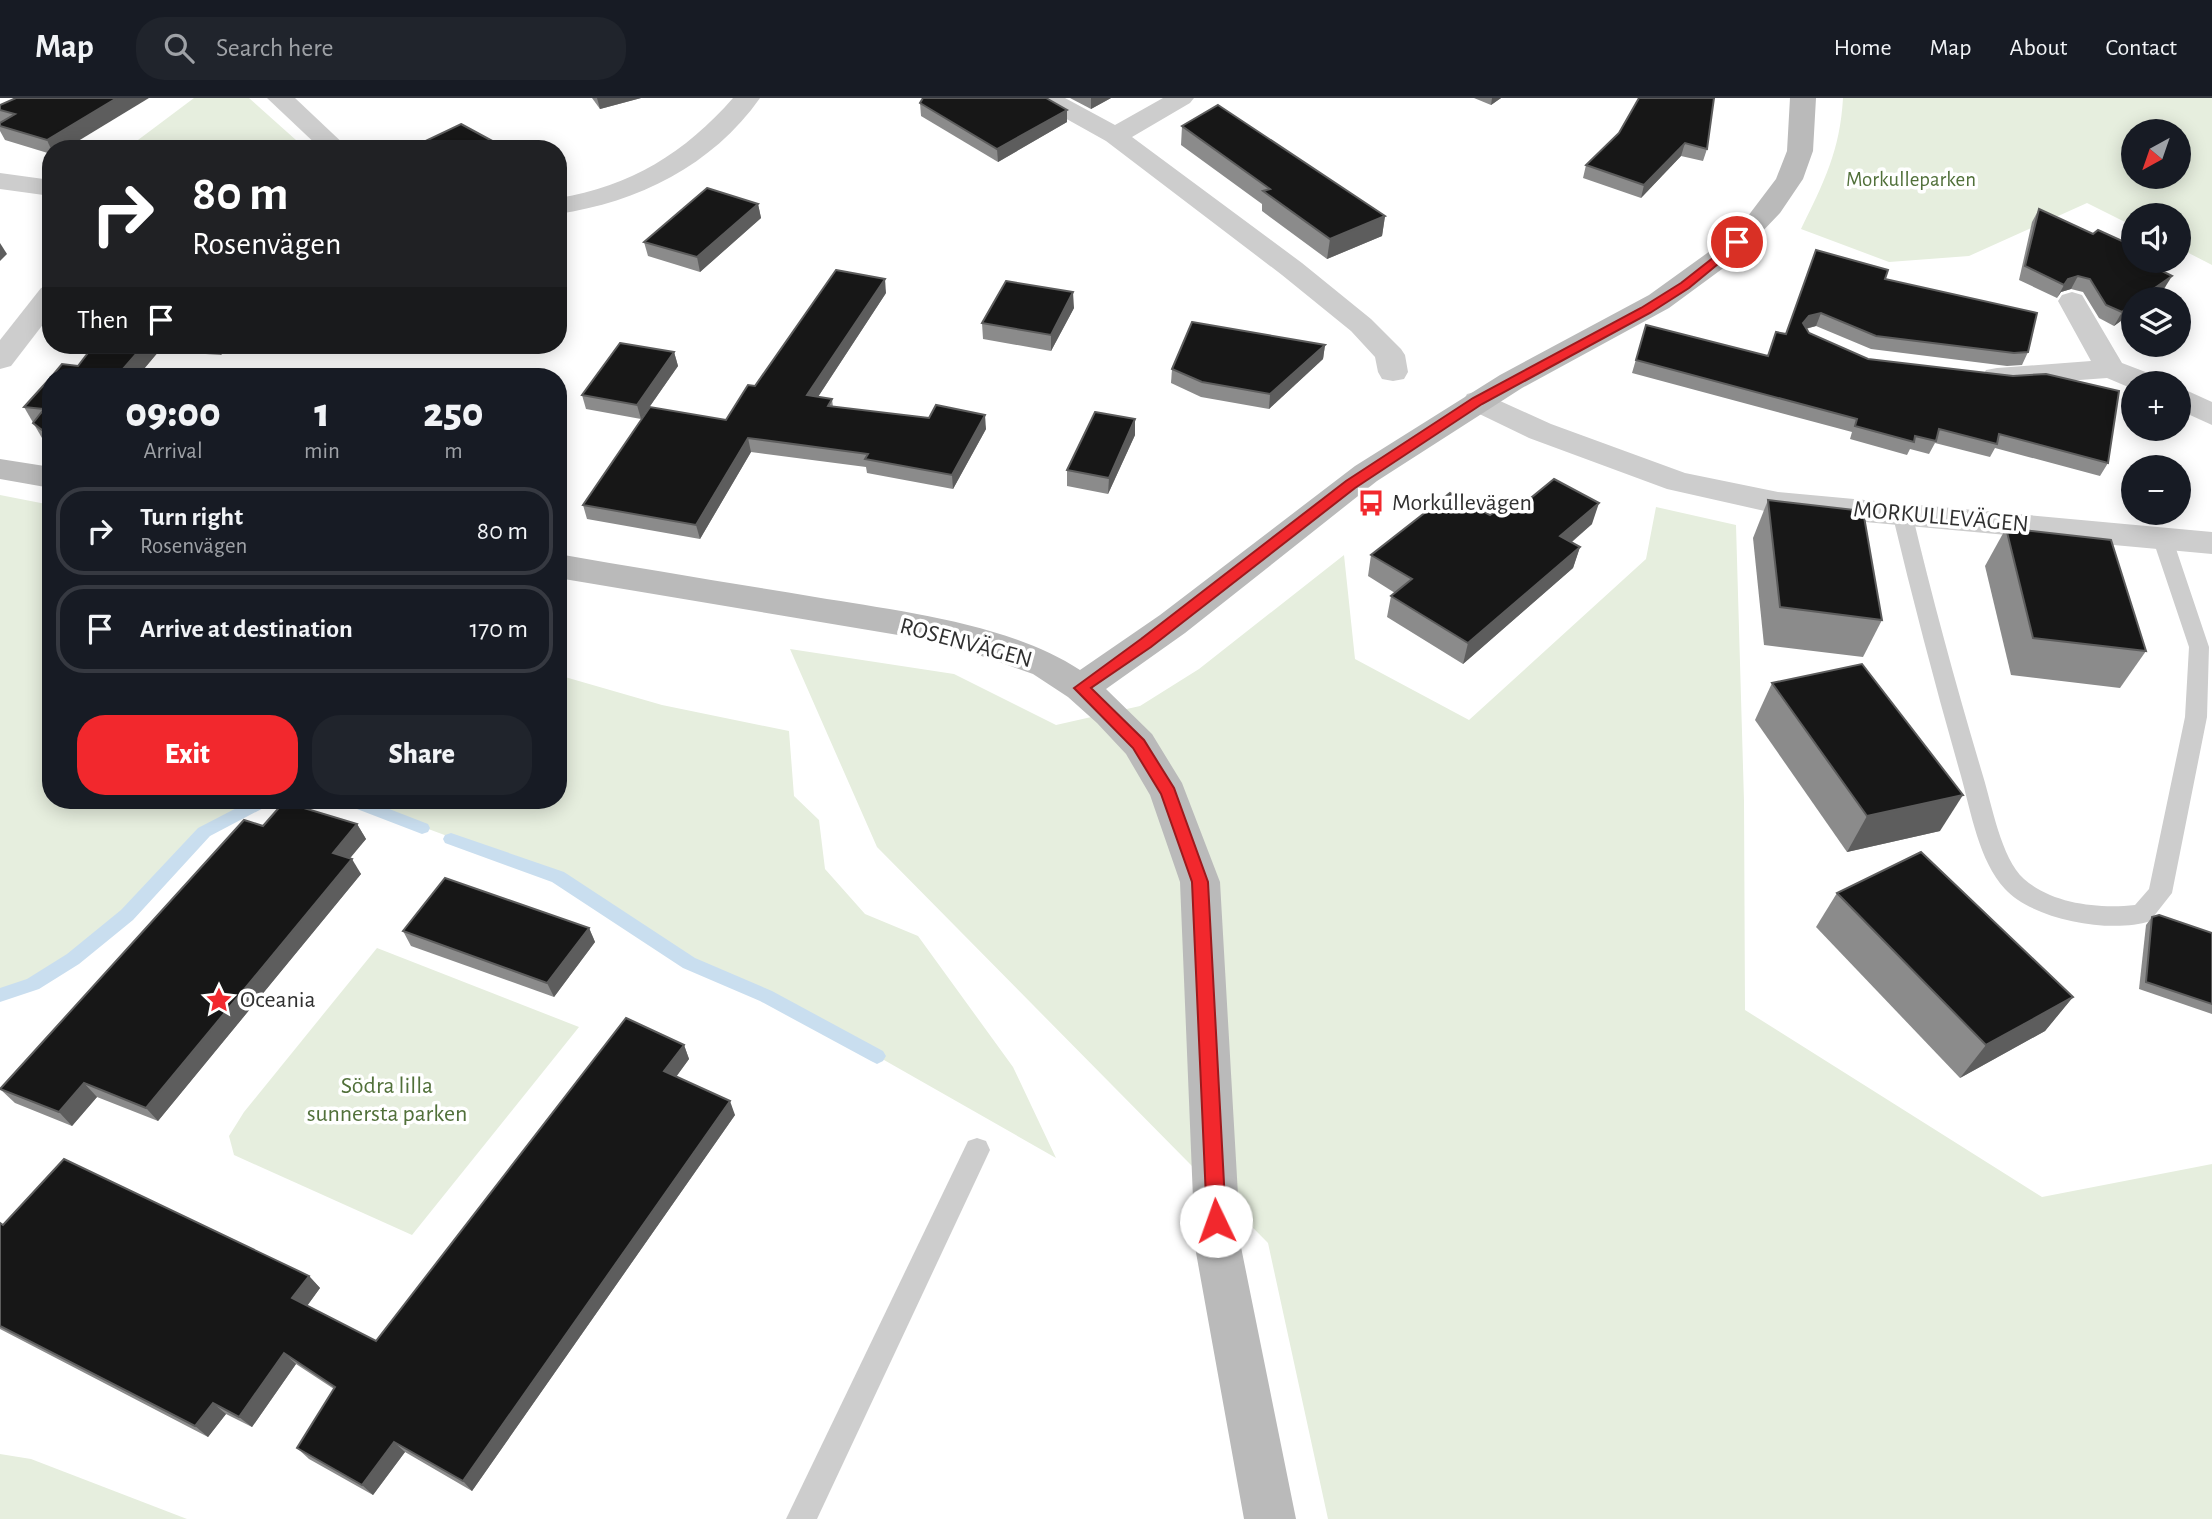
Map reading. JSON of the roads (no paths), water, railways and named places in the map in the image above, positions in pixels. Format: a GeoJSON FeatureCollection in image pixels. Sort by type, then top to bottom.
{"type":"FeatureCollection","features":[{"type":"Feature","properties":{"kind":"street"},"geometry":{"type":"LineString","coordinates":[[280,98],[326,140]]}},
{"type":"Feature","properties":{"kind":"street"},"geometry":{"type":"LineString","coordinates":[[567,204],[625,192],[665,170],[708,141],[747,98]]}},
{"type":"Feature","properties":{"kind":"street"},"geometry":{"type":"LineString","coordinates":[[1047,98],[1115,136],[1292,269],[1361,325],[1390,355],[1393,372]]}},
{"type":"Feature","properties":{"kind":"street"},"geometry":{"type":"LineString","coordinates":[[1115,136],[1181,98]]}},
{"type":"Feature","properties":{"kind":"street"},"geometry":{"type":"LineString","coordinates":[[1081,688],[1146,643],[1351,485],[1478,401],[1604,335],[1675,292],[1717,261],[1757,224],[1786,189],[1802,155],[1803,98]]}},
{"type":"Feature","properties":{"kind":"street"},"geometry":{"type":"LineString","coordinates":[[0,181],[42,187]]}},
{"type":"Feature","properties":{"kind":"street"},"geometry":{"type":"LineString","coordinates":[[2072,301],[2110,369]]}},
{"type":"Feature","properties":{"kind":"street"},"geometry":{"type":"LineString","coordinates":[[0,360],[42,306]]}},
{"type":"Feature","properties":{"kind":"street"},"geometry":{"type":"LineString","coordinates":[[1968,373],[2007,378],[2110,369],[2121,373]]}},
{"type":"Feature","properties":{"kind":"street","name":"MORKULLEVÄGEN"},"geometry":{"type":"LineString","coordinates":[[1478,401],[1540,431],[1678,482],[1778,503],[2212,542]]}},
{"type":"Feature","properties":{"kind":"street"},"geometry":{"type":"LineString","coordinates":[[2191,404],[2212,415]]}},
{"type":"Feature","properties":{"kind":"street"},"geometry":{"type":"LineString","coordinates":[[0,469],[42,476]]}},
{"type":"Feature","properties":{"kind":"street","name":"ROSENVÄGEN"},"geometry":{"type":"LineString","coordinates":[[567,568],[928,628],[999,648],[1046,665],[1081,688],[1110,713],[1139,744],[1168,793],[1200,882],[1218,1247],[1270,1519]]}},
{"type":"Feature","properties":{"kind":"lane"},"geometry":{"type":"LineString","coordinates":[[1902,513],[1938,663],[1998,855],[2014,884],[2039,899],[2084,914],[2116,918],[2142,914],[2160,893],[2196,717],[2199,647],[2162,537]]}},
{"type":"Feature","properties":{"kind":"lane"},"geometry":{"type":"LineString","coordinates":[[801,1519],[977,1150]]}},
{"type":"Feature","properties":{"kind":"waterway"},"geometry":{"type":"LineString","coordinates":[[0,995],[33,984],[73,959],[127,915],[204,832],[248,809]]}},
{"type":"Feature","properties":{"kind":"waterway"},"geometry":{"type":"LineString","coordinates":[[373,809],[422,828]]}},
{"type":"Feature","properties":{"kind":"waterway"},"geometry":{"type":"LineString","coordinates":[[451,839],[558,877],[689,963],[766,996],[877,1056]]}},
{"type":"Feature","properties":{"kind":"place","name":"Morkullevägen"},"geometry":{"type":"Point","coordinates":[1371,503]}},
{"type":"Feature","properties":{"kind":"place","name":"Oceania"},"geometry":{"type":"Point","coordinates":[219,1000]}},
{"type":"Feature","properties":{"kind":"park label","name":"Morkulleparken"},"geometry":{"type":"Point","coordinates":[1911,179]}},
{"type":"Feature","properties":{"kind":"park label","name":"Södra lilla sunnersta parken"},"geometry":{"type":"Point","coordinates":[387,1100]}}]}
